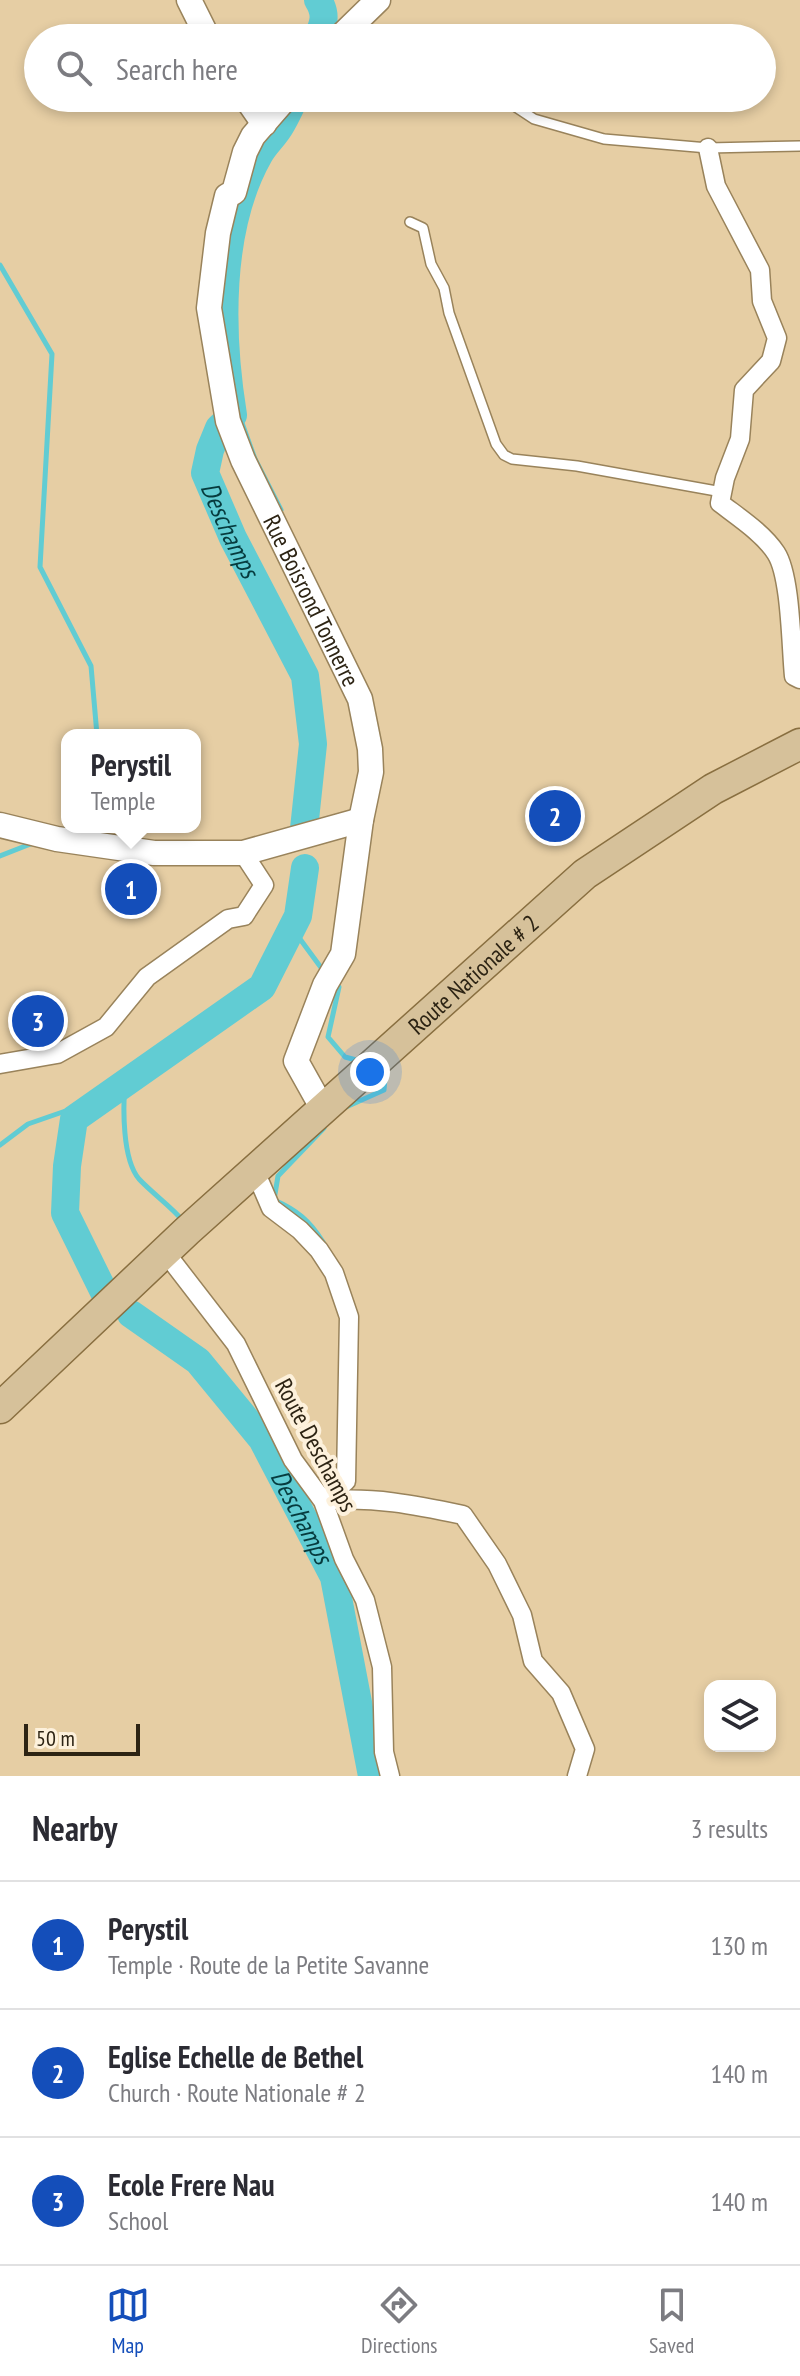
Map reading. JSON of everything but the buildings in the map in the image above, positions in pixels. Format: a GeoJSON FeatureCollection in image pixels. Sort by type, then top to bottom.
{"type":"FeatureCollection","features":[{"type":"Feature","properties":{"kind":"main road","name":"Route Nationale # 2"},"geometry":{"type":"LineString","coordinates":[[0,1408],[165,1252],[585,874],[713,789],[800,744]]}},
{"type":"Feature","properties":{"kind":"street"},"geometry":{"type":"LineString","coordinates":[[189,0],[201,24]]}},
{"type":"Feature","properties":{"kind":"street"},"geometry":{"type":"LineString","coordinates":[[352,24],[378,0]]}},
{"type":"Feature","properties":{"kind":"street"},"geometry":{"type":"LineString","coordinates":[[256,112],[264,124]]}},
{"type":"Feature","properties":{"kind":"street","name":"Rue Boisrond Tonnerre"},"geometry":{"type":"LineString","coordinates":[[274,112],[245,152],[234,192],[227,196],[218,233],[209,308],[228,421],[360,699],[369,738],[371,772],[361,820],[343,954],[325,985],[296,1061],[324,1111]]}},
{"type":"Feature","properties":{"kind":"street"},"geometry":{"type":"LineString","coordinates":[[708,148],[716,186],[760,270],[762,301],[777,338],[771,361],[744,390],[740,439],[720,503],[776,553],[784,574],[794,676],[800,679]]}},
{"type":"Feature","properties":{"kind":"street"},"geometry":{"type":"LineString","coordinates":[[0,825],[57,839],[154,853],[243,853],[361,820]]}},
{"type":"Feature","properties":{"kind":"street"},"geometry":{"type":"LineString","coordinates":[[0,1064],[57,1054],[106,1027],[147,977],[228,919],[244,916],[264,885],[243,853]]}},
{"type":"Feature","properties":{"kind":"street"},"geometry":{"type":"LineString","coordinates":[[255,1171],[271,1208],[300,1230],[319,1250],[334,1273],[349,1317],[346,1481],[323,1501]]}},
{"type":"Feature","properties":{"kind":"street","name":"Route Deschamps"},"geometry":{"type":"LineString","coordinates":[[165,1252],[236,1344],[293,1460],[323,1501],[344,1559],[365,1600],[382,1667],[384,1752],[390,1776]]}},
{"type":"Feature","properties":{"kind":"street"},"geometry":{"type":"LineString","coordinates":[[323,1501],[359,1498],[411,1504],[463,1515],[504,1576],[522,1615],[533,1661],[561,1693],[585,1749],[577,1776]]}},
{"type":"Feature","properties":{"kind":"lane"},"geometry":{"type":"LineString","coordinates":[[523,112],[534,119],[604,139],[708,148],[800,146]]}},
{"type":"Feature","properties":{"kind":"lane"},"geometry":{"type":"LineString","coordinates":[[410,222],[423,228],[431,264],[444,288],[449,313],[496,444],[504,455],[512,459],[577,466],[722,492]]}},
{"type":"Feature","properties":{"kind":"waterway","name":"Deschamps"},"geometry":{"type":"LineString","coordinates":[[318,0],[323,10],[322,24]]}},
{"type":"Feature","properties":{"kind":"waterway","name":"Deschamps"},"geometry":{"type":"LineString","coordinates":[[288,112],[259,155],[245,184],[235,216],[225,283],[224,317],[233,415],[219,428],[205,473],[233,538],[305,676],[313,744],[304,829]]}},
{"type":"Feature","properties":{"kind":"waterway"},"geometry":{"type":"LineString","coordinates":[[0,265],[52,354],[40,567],[91,666],[96,729]]}},
{"type":"Feature","properties":{"kind":"waterway"},"geometry":{"type":"LineString","coordinates":[[237,409],[255,459],[281,510]]}},
{"type":"Feature","properties":{"kind":"waterway"},"geometry":{"type":"LineString","coordinates":[[0,856],[33,843]]}},
{"type":"Feature","properties":{"kind":"waterway","name":"Deschamps"},"geometry":{"type":"LineString","coordinates":[[104,1292],[65,1213],[67,1166],[74,1119],[262,987],[298,916],[305,868]]}},
{"type":"Feature","properties":{"kind":"waterway"},"geometry":{"type":"LineString","coordinates":[[291,931],[325,973]]}},
{"type":"Feature","properties":{"kind":"waterway"},"geometry":{"type":"LineString","coordinates":[[335,983],[339,987],[328,1037],[345,1057],[360,1061]]}},
{"type":"Feature","properties":{"kind":"waterway"},"geometry":{"type":"LineString","coordinates":[[346,1107],[384,1090],[385,1079],[379,1072]]}},
{"type":"Feature","properties":{"kind":"waterway"},"geometry":{"type":"LineString","coordinates":[[125,1082],[125,1132],[133,1170],[184,1222]]}},
{"type":"Feature","properties":{"kind":"waterway"},"geometry":{"type":"LineString","coordinates":[[0,1145],[28,1124],[100,1099]]}},
{"type":"Feature","properties":{"kind":"waterway"},"geometry":{"type":"LineString","coordinates":[[323,1242],[302,1217],[274,1200],[278,1176],[324,1128]]}},
{"type":"Feature","properties":{"kind":"waterway","name":"Deschamps"},"geometry":{"type":"LineString","coordinates":[[131,1314],[198,1361],[262,1439],[334,1577],[372,1776]]}},
{"type":"Feature","properties":{"kind":"place","name":"Eglise Echelle de Bethel"},"geometry":{"type":"Point","coordinates":[555,816]}},
{"type":"Feature","properties":{"kind":"place","name":"Perystil"},"geometry":{"type":"Point","coordinates":[131,889]}},
{"type":"Feature","properties":{"kind":"place","name":"Ecole Frere Nau"},"geometry":{"type":"Point","coordinates":[38,1021]}}]}
